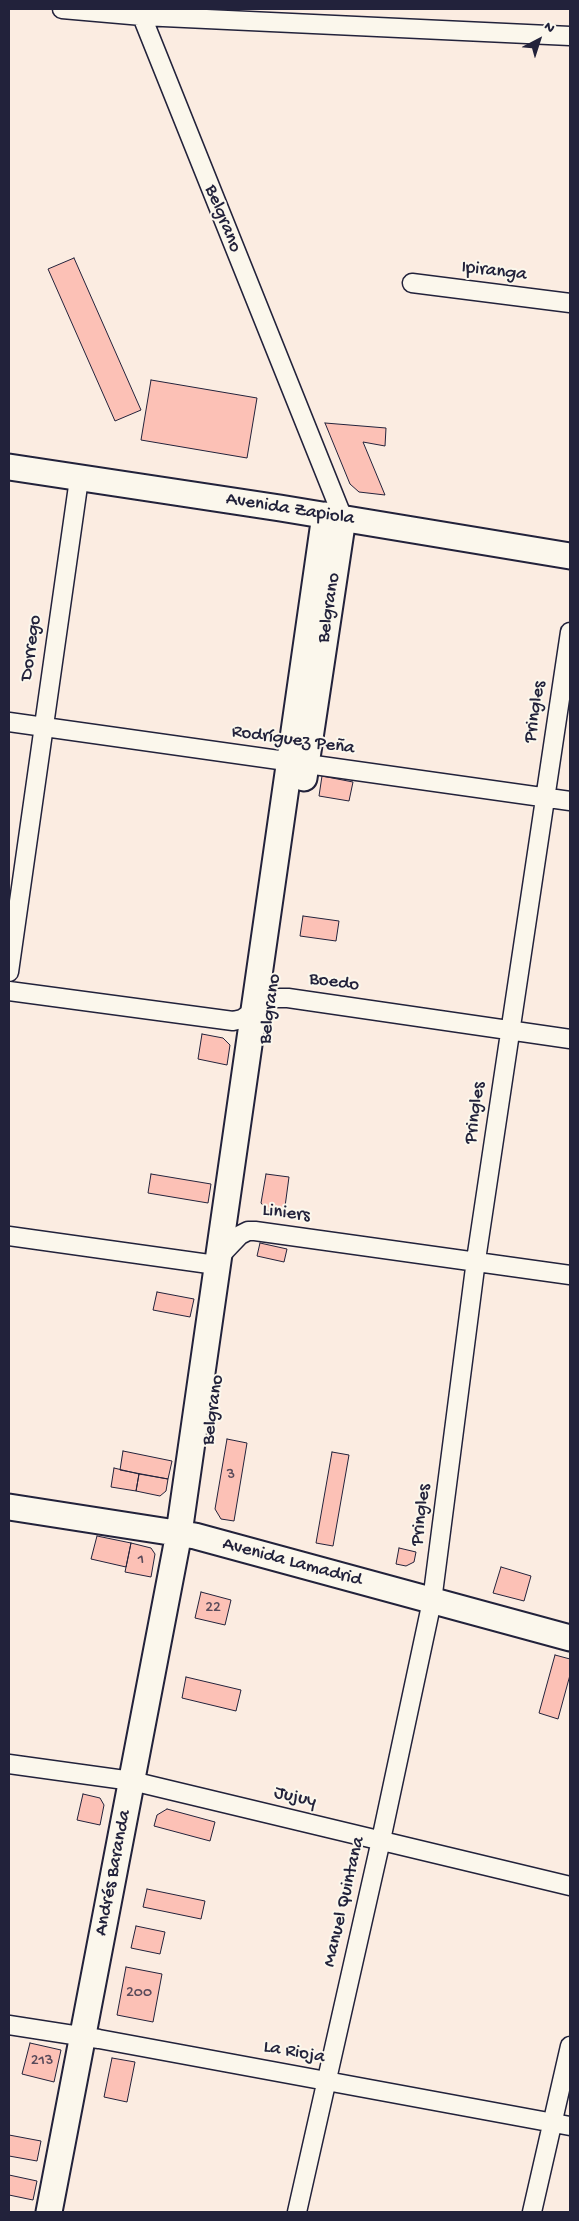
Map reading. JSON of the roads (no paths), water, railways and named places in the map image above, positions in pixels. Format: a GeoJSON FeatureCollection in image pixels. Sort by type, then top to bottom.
{"type":"FeatureCollection","features":[{"type":"Feature","properties":{"kind":"main road","name":"Avenida Zapiola"},"geometry":{"type":"LineString","coordinates":[[9,467],[334,517],[570,556]]}},
{"type":"Feature","properties":{"kind":"main road","name":"Belgrano"},"geometry":{"type":"LineString","coordinates":[[187,1535],[219,1257],[263,1005],[334,517]]}},
{"type":"Feature","properties":{"kind":"main road","name":"Belgrano"},"geometry":{"type":"LineString","coordinates":[[187,1535],[240,1235],[263,1005]]}},
{"type":"Feature","properties":{"kind":"main road","name":"Avenida Lamadrid"},"geometry":{"type":"LineString","coordinates":[[9,1507],[187,1535],[570,1638]]}},
{"type":"Feature","properties":{"kind":"main road","name":"Andrés Baranda"},"geometry":{"type":"LineString","coordinates":[[49,2212],[91,2038],[187,1535]]}},
{"type":"Feature","properties":{"kind":"main road","name":"Andrés Baranda"},"geometry":{"type":"LineString","coordinates":[[66,2212],[91,2038]]}},
{"type":"Feature","properties":{"kind":"street"},"geometry":{"type":"LineString","coordinates":[[62,9],[570,36]]}},
{"type":"Feature","properties":{"kind":"street","name":"Belgrano"},"geometry":{"type":"LineString","coordinates":[[140,12],[328,484],[334,517]]}},
{"type":"Feature","properties":{"kind":"street","name":"Ipiranga"},"geometry":{"type":"LineString","coordinates":[[412,283],[570,303]]}},
{"type":"Feature","properties":{"kind":"street","name":"Dorrego"},"geometry":{"type":"LineString","coordinates":[[9,972],[42,727],[79,479]]}},
{"type":"Feature","properties":{"kind":"street","name":"Pringles"},"geometry":{"type":"LineString","coordinates":[[432,1601],[476,1260],[570,632]]}},
{"type":"Feature","properties":{"kind":"street","name":"Rodríguez Peña"},"geometry":{"type":"LineString","coordinates":[[9,722],[570,802]]}},
{"type":"Feature","properties":{"kind":"street","name":"Boedo"},"geometry":{"type":"LineString","coordinates":[[9,991],[233,1021],[242,1019],[263,1005],[288,998],[570,1039]]}},
{"type":"Feature","properties":{"kind":"street","name":"Liniers"},"geometry":{"type":"LineString","coordinates":[[9,1236],[198,1264],[209,1264],[219,1257],[240,1235],[248,1231],[476,1260],[570,1275]]}},
{"type":"Feature","properties":{"kind":"street","name":"Manuel Quintana"},"geometry":{"type":"LineString","coordinates":[[298,2212],[432,1601]]}},
{"type":"Feature","properties":{"kind":"street","name":"Jujuy"},"geometry":{"type":"LineString","coordinates":[[9,1764],[140,1783],[570,1886]]}},
{"type":"Feature","properties":{"kind":"street","name":"La Rioja"},"geometry":{"type":"LineString","coordinates":[[9,2025],[326,2080],[553,2121],[570,2126]]}},
{"type":"Feature","properties":{"kind":"street"},"geometry":{"type":"LineString","coordinates":[[532,2212],[570,2046]]}}]}
